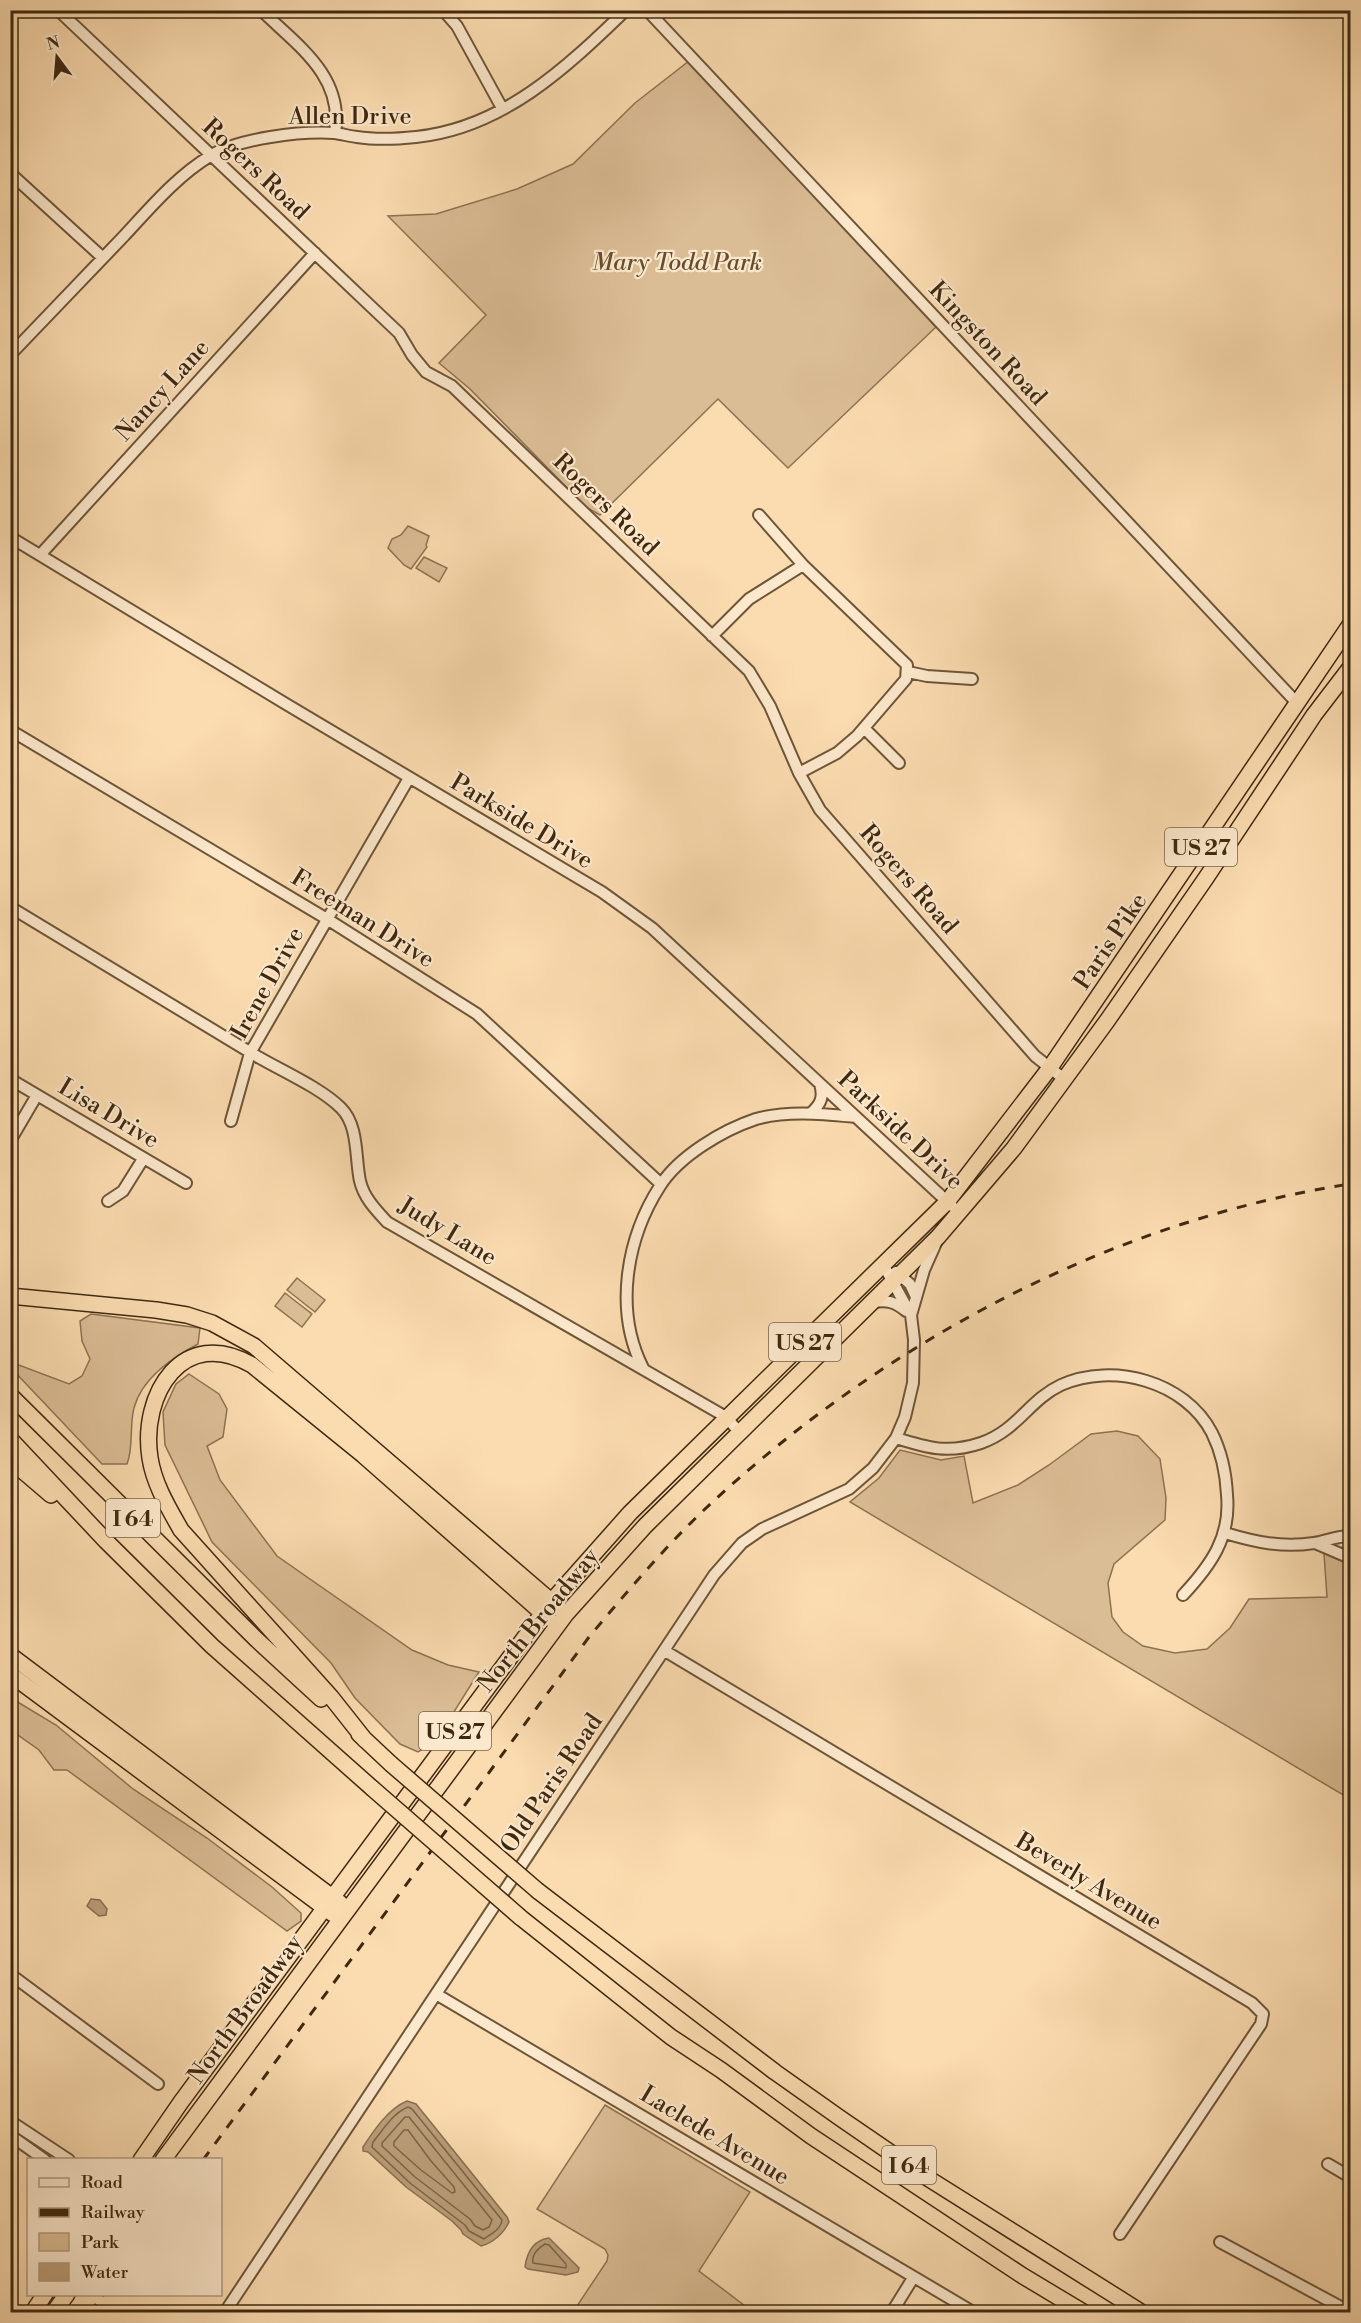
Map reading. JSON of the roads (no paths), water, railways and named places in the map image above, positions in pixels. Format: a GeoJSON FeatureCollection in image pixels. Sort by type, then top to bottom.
{"type":"FeatureCollection","features":[{"type":"Feature","properties":{"kind":"highway","name":"Paris Pike"},"geometry":{"type":"LineString","coordinates":[[884,1266],[947,1202],[1049,1069],[1350,625]]}},
{"type":"Feature","properties":{"kind":"highway","name":"Paris Pike"},"geometry":{"type":"LineString","coordinates":[[959,1213],[1014,1148],[1064,1079],[1206,878],[1314,715],[1350,668]]}},
{"type":"Feature","properties":{"kind":"highway"},"geometry":{"type":"LineString","coordinates":[[1297,703],[1314,715]]}},
{"type":"Feature","properties":{"kind":"highway","name":"North Broadway"},"geometry":{"type":"LineString","coordinates":[[164,2158],[561,1620],[645,1526],[874,1302],[938,1238],[959,1213]]}},
{"type":"Feature","properties":{"kind":"highway","name":"North Broadway"},"geometry":{"type":"LineString","coordinates":[[142,2158],[181,2102],[546,1607],[630,1513],[726,1417],[884,1266]]}},
{"type":"Feature","properties":{"kind":"highway"},"geometry":{"type":"LineString","coordinates":[[10,1296],[177,1313],[212,1323],[254,1346],[561,1620]]}},
{"type":"Feature","properties":{"kind":"highway"},"geometry":{"type":"LineString","coordinates":[[365,1740],[331,1697],[181,1530],[166,1505],[150,1460],[149,1421],[156,1395],[164,1381],[184,1361],[212,1353],[240,1358],[252,1365],[546,1607]]}},
{"type":"Feature","properties":{"kind":"highway","name":"I 64"},"geometry":{"type":"LineString","coordinates":[[10,1395],[257,1640],[391,1764],[538,1891],[831,2112],[926,2177],[1141,2313]]}},
{"type":"Feature","properties":{"kind":"highway","name":"I 64"},"geometry":{"type":"LineString","coordinates":[[10,1439],[106,1541],[228,1662],[520,1917],[671,2037],[721,2070],[811,2136],[1083,2313]]}},
{"type":"Feature","properties":{"kind":"highway"},"geometry":{"type":"LineString","coordinates":[[10,1460],[106,1541]]}},
{"type":"Feature","properties":{"kind":"highway"},"geometry":{"type":"LineString","coordinates":[[10,1655],[328,1903]]}},
{"type":"Feature","properties":{"kind":"highway"},"geometry":{"type":"LineString","coordinates":[[10,1674],[343,1913]]}},
{"type":"Feature","properties":{"kind":"highway"},"geometry":{"type":"LineString","coordinates":[[33,2313],[44,2296]]}},
{"type":"Feature","properties":{"kind":"highway"},"geometry":{"type":"LineString","coordinates":[[54,2313],[66,2296]]}},
{"type":"Feature","properties":{"kind":"street","name":"Rogers Road"},"geometry":{"type":"LineString","coordinates":[[58,10],[399,333],[412,355],[426,372],[452,386],[755,679],[771,706],[799,773],[820,810],[1035,1056],[1064,1079]]}},
{"type":"Feature","properties":{"kind":"street"},"geometry":{"type":"LineString","coordinates":[[261,10],[311,59],[330,85],[338,117],[335,133]]}},
{"type":"Feature","properties":{"kind":"street"},"geometry":{"type":"LineString","coordinates":[[443,10],[457,26],[502,108]]}},
{"type":"Feature","properties":{"kind":"street","name":"Allen Drive"},"geometry":{"type":"LineString","coordinates":[[10,355],[170,188],[211,155],[249,142],[287,135],[335,133],[386,139],[442,134],[474,123],[527,96],[553,78],[626,10]]}},
{"type":"Feature","properties":{"kind":"street","name":"Kingston Road"},"geometry":{"type":"LineString","coordinates":[[647,10],[1297,703]]}},
{"type":"Feature","properties":{"kind":"street"},"geometry":{"type":"LineString","coordinates":[[10,173],[103,258]]}},
{"type":"Feature","properties":{"kind":"street","name":"Nancy Lane"},"geometry":{"type":"LineString","coordinates":[[40,555],[315,253]]}},
{"type":"Feature","properties":{"kind":"street"},"geometry":{"type":"LineString","coordinates":[[759,515],[803,565],[907,664],[906,679],[864,728],[837,753],[799,773]]}},
{"type":"Feature","properties":{"kind":"street","name":"Parkside Drive"},"geometry":{"type":"LineString","coordinates":[[10,537],[602,892],[652,928],[959,1213]]}},
{"type":"Feature","properties":{"kind":"street"},"geometry":{"type":"LineString","coordinates":[[712,636],[749,599],[803,565]]}},
{"type":"Feature","properties":{"kind":"street"},"geometry":{"type":"LineString","coordinates":[[908,672],[927,676],[972,679]]}},
{"type":"Feature","properties":{"kind":"street"},"geometry":{"type":"LineString","coordinates":[[864,728],[899,763]]}},
{"type":"Feature","properties":{"kind":"street","name":"Freeman Drive"},"geometry":{"type":"LineString","coordinates":[[10,730],[327,920],[477,1014],[661,1184]]}},
{"type":"Feature","properties":{"kind":"street","name":"Irene Drive"},"geometry":{"type":"LineString","coordinates":[[231,1121],[250,1053],[409,778]]}},
{"type":"Feature","properties":{"kind":"street","name":"Judy Lane"},"geometry":{"type":"LineString","coordinates":[[10,907],[250,1053],[328,1097],[342,1108],[349,1119],[356,1142],[361,1183],[372,1206],[387,1222],[726,1417],[740,1433]]}},
{"type":"Feature","properties":{"kind":"street","name":"Lisa Drive"},"geometry":{"type":"LineString","coordinates":[[10,1079],[186,1183]]}},
{"type":"Feature","properties":{"kind":"street"},"geometry":{"type":"LineString","coordinates":[[811,1113],[822,1101],[823,1093],[820,1084]]}},
{"type":"Feature","properties":{"kind":"street"},"geometry":{"type":"LineString","coordinates":[[10,1141],[37,1095]]}},
{"type":"Feature","properties":{"kind":"street"},"geometry":{"type":"LineString","coordinates":[[643,1368],[634,1350],[628,1328],[626,1297],[635,1241],[640,1225],[661,1184],[693,1153],[724,1133],[759,1119],[811,1113],[856,1117]]}},
{"type":"Feature","properties":{"kind":"street"},"geometry":{"type":"LineString","coordinates":[[108,1201],[123,1191],[143,1159]]}},
{"type":"Feature","properties":{"kind":"street","name":"Old Paris Road"},"geometry":{"type":"LineString","coordinates":[[911,1316],[924,1270],[938,1238]]}},
{"type":"Feature","properties":{"kind":"street"},"geometry":{"type":"LineString","coordinates":[[884,1266],[896,1279],[910,1284],[916,1297]]}},
{"type":"Feature","properties":{"kind":"street","name":"Old Paris Road"},"geometry":{"type":"LineString","coordinates":[[225,2313],[714,1575],[742,1543],[783,1518],[849,1489],[873,1468],[896,1438],[905,1417],[913,1383],[914,1340],[911,1316],[896,1279]]}},
{"type":"Feature","properties":{"kind":"street"},"geometry":{"type":"LineString","coordinates":[[874,1302],[887,1300],[897,1303],[911,1316]]}},
{"type":"Feature","properties":{"kind":"street"},"geometry":{"type":"LineString","coordinates":[[896,1438],[937,1449],[966,1447],[995,1437],[1010,1428],[1041,1397],[1074,1380],[1101,1375],[1119,1375],[1142,1380],[1168,1391],[1188,1404],[1212,1433],[1226,1475],[1229,1509],[1225,1533],[1212,1560],[1183,1595]]}},
{"type":"Feature","properties":{"kind":"street"},"geometry":{"type":"LineString","coordinates":[[1225,1533],[1278,1545],[1315,1543],[1337,1536],[1350,1536]]}},
{"type":"Feature","properties":{"kind":"street"},"geometry":{"type":"LineString","coordinates":[[1315,1543],[1350,1558]]}},
{"type":"Feature","properties":{"kind":"street","name":"Beverly Avenue"},"geometry":{"type":"LineString","coordinates":[[665,1651],[1252,2003],[1261,2011],[1262,2024],[1120,2234]]}},
{"type":"Feature","properties":{"kind":"street"},"geometry":{"type":"LineString","coordinates":[[10,1974],[158,2084]]}},
{"type":"Feature","properties":{"kind":"street","name":"Laclede Avenue"},"geometry":{"type":"LineString","coordinates":[[436,1994],[973,2313]]}},
{"type":"Feature","properties":{"kind":"street"},"geometry":{"type":"LineString","coordinates":[[10,2121],[66,2158]]}},
{"type":"Feature","properties":{"kind":"street"},"geometry":{"type":"LineString","coordinates":[[10,2135],[42,2158]]}},
{"type":"Feature","properties":{"kind":"street"},"geometry":{"type":"LineString","coordinates":[[1328,2164],[1350,2177]]}},
{"type":"Feature","properties":{"kind":"street"},"geometry":{"type":"LineString","coordinates":[[1220,2242],[1350,2312]]}},
{"type":"Feature","properties":{"kind":"street"},"geometry":{"type":"LineString","coordinates":[[892,2313],[913,2278]]}},
{"type":"Feature","properties":{"kind":"water"},"geometry":{"type":"Polygon","coordinates":[[[91,1899],[100,1900],[107,1909],[106,1915],[99,1916],[87,1906],[91,1899]]]}},
{"type":"Feature","properties":{"kind":"water"},"geometry":{"type":"Polygon","coordinates":[[[407,2101],[416,2104],[507,2217],[509,2222],[507,2226],[490,2243],[481,2246],[463,2234],[452,2221],[406,2187],[368,2152],[363,2151],[363,2147],[382,2121],[394,2109],[407,2101]]]}},
{"type":"Feature","properties":{"kind":"water"},"geometry":{"type":"Polygon","coordinates":[[[549,2238],[579,2268],[578,2272],[566,2275],[525,2267],[527,2256],[535,2244],[549,2238]]]}},
{"type":"Feature","properties":{"kind":"railway"},"geometry":{"type":"LineString","coordinates":[[204,2158],[589,1637],[645,1571],[689,1524],[773,1449],[846,1394],[923,1343],[1004,1298],[1087,1260],[1173,1227],[1261,1202],[1350,1184]]}},
{"type":"Feature","properties":{"kind":"railway"},"geometry":{"type":"LineString","coordinates":[[90,2312],[102,2296]]}},
{"type":"Feature","properties":{"kind":"park label","name":"Mary Todd Park"},"geometry":{"type":"Point","coordinates":[677,262]}}]}
